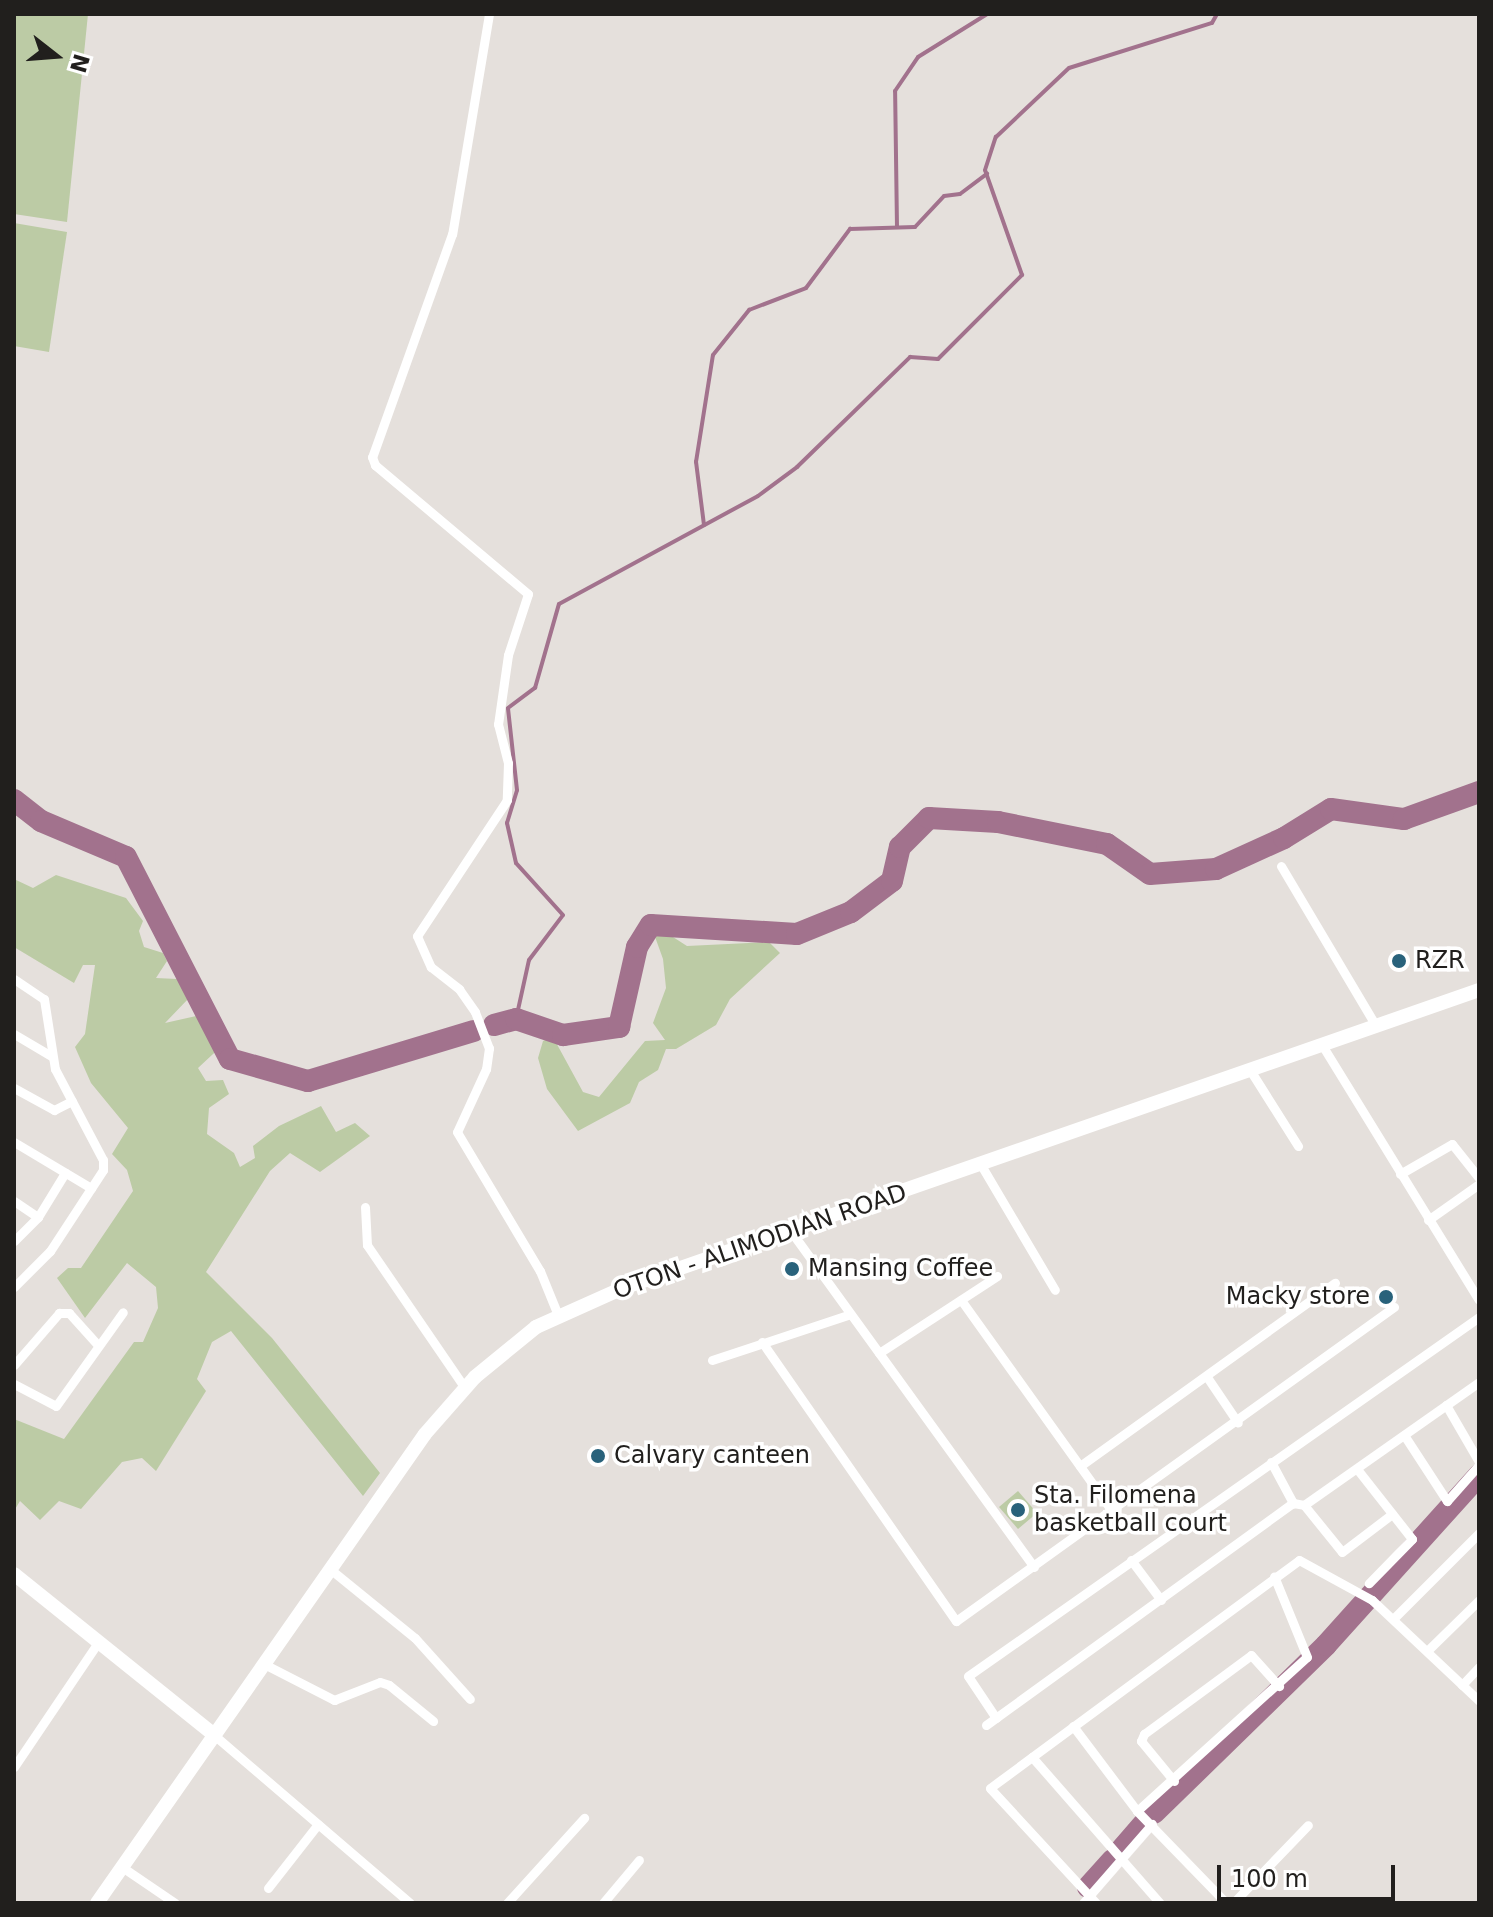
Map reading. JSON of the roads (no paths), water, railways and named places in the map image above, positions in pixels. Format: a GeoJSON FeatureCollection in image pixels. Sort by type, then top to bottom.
{"type":"FeatureCollection","features":[{"type":"Feature","properties":{"kind":"main road","name":"OTON - ALIMODIAN ROAD"},"geometry":{"type":"LineString","coordinates":[[97,1903],[425,1434],[465,1388],[506,1348],[558,1315],[790,1230],[1479,990]]}},
{"type":"Feature","properties":{"kind":"main road"},"geometry":{"type":"LineString","coordinates":[[14,1574],[214,1735]]}},
{"type":"Feature","properties":{"kind":"street"},"geometry":{"type":"LineString","coordinates":[[489,14],[452,234],[372,457],[375,465],[528,594],[508,655],[498,724],[508,763],[507,800],[417,936],[431,967],[459,989],[475,1012],[489,1048],[486,1069],[457,1132],[540,1271],[558,1315]]}},
{"type":"Feature","properties":{"kind":"street"},"geometry":{"type":"LineString","coordinates":[[1281,866],[1376,1026]]}},
{"type":"Feature","properties":{"kind":"street"},"geometry":{"type":"LineString","coordinates":[[14,979],[44,999],[51,1056],[103,1160],[103,1170],[50,1251],[14,1287]]}},
{"type":"Feature","properties":{"kind":"street"},"geometry":{"type":"LineString","coordinates":[[14,1034],[51,1056]]}},
{"type":"Feature","properties":{"kind":"street"},"geometry":{"type":"LineString","coordinates":[[1322,1045],[1479,1300]]}},
{"type":"Feature","properties":{"kind":"street"},"geometry":{"type":"LineString","coordinates":[[1250,1070],[1298,1146]]}},
{"type":"Feature","properties":{"kind":"street"},"geometry":{"type":"LineString","coordinates":[[14,1088],[54,1110],[72,1101]]}},
{"type":"Feature","properties":{"kind":"street"},"geometry":{"type":"LineString","coordinates":[[14,1142],[91,1188]]}},
{"type":"Feature","properties":{"kind":"street"},"geometry":{"type":"LineString","coordinates":[[1400,1174],[1452,1144],[1479,1181],[1428,1220]]}},
{"type":"Feature","properties":{"kind":"street"},"geometry":{"type":"LineString","coordinates":[[981,1165],[1055,1290]]}},
{"type":"Feature","properties":{"kind":"street"},"geometry":{"type":"LineString","coordinates":[[14,1241],[38,1217],[65,1173]]}},
{"type":"Feature","properties":{"kind":"street"},"geometry":{"type":"LineString","coordinates":[[14,1201],[38,1217]]}},
{"type":"Feature","properties":{"kind":"street"},"geometry":{"type":"LineString","coordinates":[[365,1207],[367,1245],[465,1388]]}},
{"type":"Feature","properties":{"kind":"street"},"geometry":{"type":"LineString","coordinates":[[790,1230],[848,1315],[1034,1567]]}},
{"type":"Feature","properties":{"kind":"street"},"geometry":{"type":"LineString","coordinates":[[879,1353],[997,1276]]}},
{"type":"Feature","properties":{"kind":"street"},"geometry":{"type":"LineString","coordinates":[[1080,1466],[1335,1283]]}},
{"type":"Feature","properties":{"kind":"street"},"geometry":{"type":"LineString","coordinates":[[961,1300],[1112,1511]]}},
{"type":"Feature","properties":{"kind":"street"},"geometry":{"type":"LineString","coordinates":[[762,1342],[950,1619],[956,1621],[1238,1423],[1394,1307]]}},
{"type":"Feature","properties":{"kind":"street"},"geometry":{"type":"LineString","coordinates":[[14,1384],[54,1407],[123,1312]]}},
{"type":"Feature","properties":{"kind":"street"},"geometry":{"type":"LineString","coordinates":[[14,1365],[18,1347],[59,1313],[69,1313],[97,1344]]}},
{"type":"Feature","properties":{"kind":"street"},"geometry":{"type":"LineString","coordinates":[[712,1360],[848,1315]]}},
{"type":"Feature","properties":{"kind":"street"},"geometry":{"type":"LineString","coordinates":[[996,1718],[968,1676],[1479,1317]]}},
{"type":"Feature","properties":{"kind":"street"},"geometry":{"type":"LineString","coordinates":[[1207,1377],[1238,1423]]}},
{"type":"Feature","properties":{"kind":"street"},"geometry":{"type":"LineString","coordinates":[[1304,1505],[1479,1382]]}},
{"type":"Feature","properties":{"kind":"street"},"geometry":{"type":"LineString","coordinates":[[1404,1435],[1447,1501],[1479,1464],[1446,1405]]}},
{"type":"Feature","properties":{"kind":"street"},"geometry":{"type":"LineString","coordinates":[[1271,1462],[1293,1503]]}},
{"type":"Feature","properties":{"kind":"street"},"geometry":{"type":"LineString","coordinates":[[1357,1469],[1412,1539],[1369,1583]]}},
{"type":"Feature","properties":{"kind":"street"},"geometry":{"type":"LineString","coordinates":[[986,1725],[1293,1503],[1304,1505],[1342,1552],[1392,1514]]}},
{"type":"Feature","properties":{"kind":"street"},"geometry":{"type":"LineString","coordinates":[[1393,1619],[1479,1533]]}},
{"type":"Feature","properties":{"kind":"street"},"geometry":{"type":"LineString","coordinates":[[1131,1560],[1161,1600]]}},
{"type":"Feature","properties":{"kind":"street"},"geometry":{"type":"LineString","coordinates":[[1152,1824],[1089,1901],[990,1788],[1274,1576],[1306,1560],[1372,1600],[1479,1701]]}},
{"type":"Feature","properties":{"kind":"street"},"geometry":{"type":"LineString","coordinates":[[330,1569],[415,1638],[470,1699]]}},
{"type":"Feature","properties":{"kind":"street"},"geometry":{"type":"LineString","coordinates":[[1137,1811],[1279,1686],[1308,1652],[1274,1576]]}},
{"type":"Feature","properties":{"kind":"street"},"geometry":{"type":"LineString","coordinates":[[1427,1651],[1479,1600]]}},
{"type":"Feature","properties":{"kind":"street"},"geometry":{"type":"LineString","coordinates":[[14,1767],[99,1641]]}},
{"type":"Feature","properties":{"kind":"street"},"geometry":{"type":"LineString","coordinates":[[1174,1781],[1141,1741],[1144,1734],[1251,1655],[1279,1686]]}},
{"type":"Feature","properties":{"kind":"street"},"geometry":{"type":"LineString","coordinates":[[264,1664],[334,1700],[380,1682],[389,1685],[433,1721]]}},
{"type":"Feature","properties":{"kind":"street"},"geometry":{"type":"LineString","coordinates":[[1462,1685],[1479,1667]]}},
{"type":"Feature","properties":{"kind":"street"},"geometry":{"type":"LineString","coordinates":[[1073,1726],[1137,1811],[1226,1903]]}},
{"type":"Feature","properties":{"kind":"street"},"geometry":{"type":"LineString","coordinates":[[214,1735],[410,1903]]}},
{"type":"Feature","properties":{"kind":"street"},"geometry":{"type":"LineString","coordinates":[[1032,1757],[1160,1903]]}},
{"type":"Feature","properties":{"kind":"street"},"geometry":{"type":"LineString","coordinates":[[507,1903],[584,1818]]}},
{"type":"Feature","properties":{"kind":"street"},"geometry":{"type":"LineString","coordinates":[[268,1888],[318,1824]]}},
{"type":"Feature","properties":{"kind":"street"},"geometry":{"type":"LineString","coordinates":[[1233,1903],[1308,1825]]}},
{"type":"Feature","properties":{"kind":"street"},"geometry":{"type":"LineString","coordinates":[[603,1903],[639,1860]]}},
{"type":"Feature","properties":{"kind":"street"},"geometry":{"type":"LineString","coordinates":[[122,1867],[175,1903]]}},
{"type":"Feature","properties":{"kind":"waterway"},"geometry":{"type":"LineString","coordinates":[[897,227],[895,91],[918,57],[987,14]]}},
{"type":"Feature","properties":{"kind":"waterway"},"geometry":{"type":"LineString","coordinates":[[516,1019],[529,960],[563,915],[516,863],[507,823],[517,790],[508,708],[535,688],[559,604],[758,496],[797,467],[910,357],[938,359],[1022,275],[985,170],[996,137],[1069,68],[1212,23],[1217,14]]}},
{"type":"Feature","properties":{"kind":"waterway"},"geometry":{"type":"LineString","coordinates":[[704,525],[696,462],[713,355],[749,310],[806,288],[850,229],[915,227],[944,196],[960,194],[987,174]]}},
{"type":"Feature","properties":{"kind":"waterway"},"geometry":{"type":"LineString","coordinates":[[494,1025],[516,1019],[563,1035],[619,1027],[637,947],[651,925],[797,934],[851,912],[892,881],[900,847],[929,818],[998,822],[1107,844],[1150,874],[1216,869],[1284,838],[1331,809],[1404,819],[1479,792]]}},
{"type":"Feature","properties":{"kind":"waterway"},"geometry":{"type":"LineString","coordinates":[[14,800],[41,821],[126,857],[230,1059],[308,1081],[474,1031]]}},
{"type":"Feature","properties":{"kind":"waterway"},"geometry":{"type":"LineString","coordinates":[[1154,1813],[1326,1645],[1479,1475]]}},
{"type":"Feature","properties":{"kind":"waterway"},"geometry":{"type":"LineString","coordinates":[[1120,1851],[1143,1825]]}},
{"type":"Feature","properties":{"kind":"waterway"},"geometry":{"type":"LineString","coordinates":[[1088,1887],[1112,1860]]}},
{"type":"Feature","properties":{"kind":"place","name":"RZR"},"geometry":{"type":"Point","coordinates":[1399,961]}},
{"type":"Feature","properties":{"kind":"place","name":"Mansing Coffee"},"geometry":{"type":"Point","coordinates":[792,1269]}},
{"type":"Feature","properties":{"kind":"place","name":"Macky store"},"geometry":{"type":"Point","coordinates":[1386,1297]}},
{"type":"Feature","properties":{"kind":"place","name":"Calvary canteen"},"geometry":{"type":"Point","coordinates":[598,1456]}},
{"type":"Feature","properties":{"kind":"place","name":"Sta. Filomena basketball court"},"geometry":{"type":"Point","coordinates":[1018,1510]}}]}
